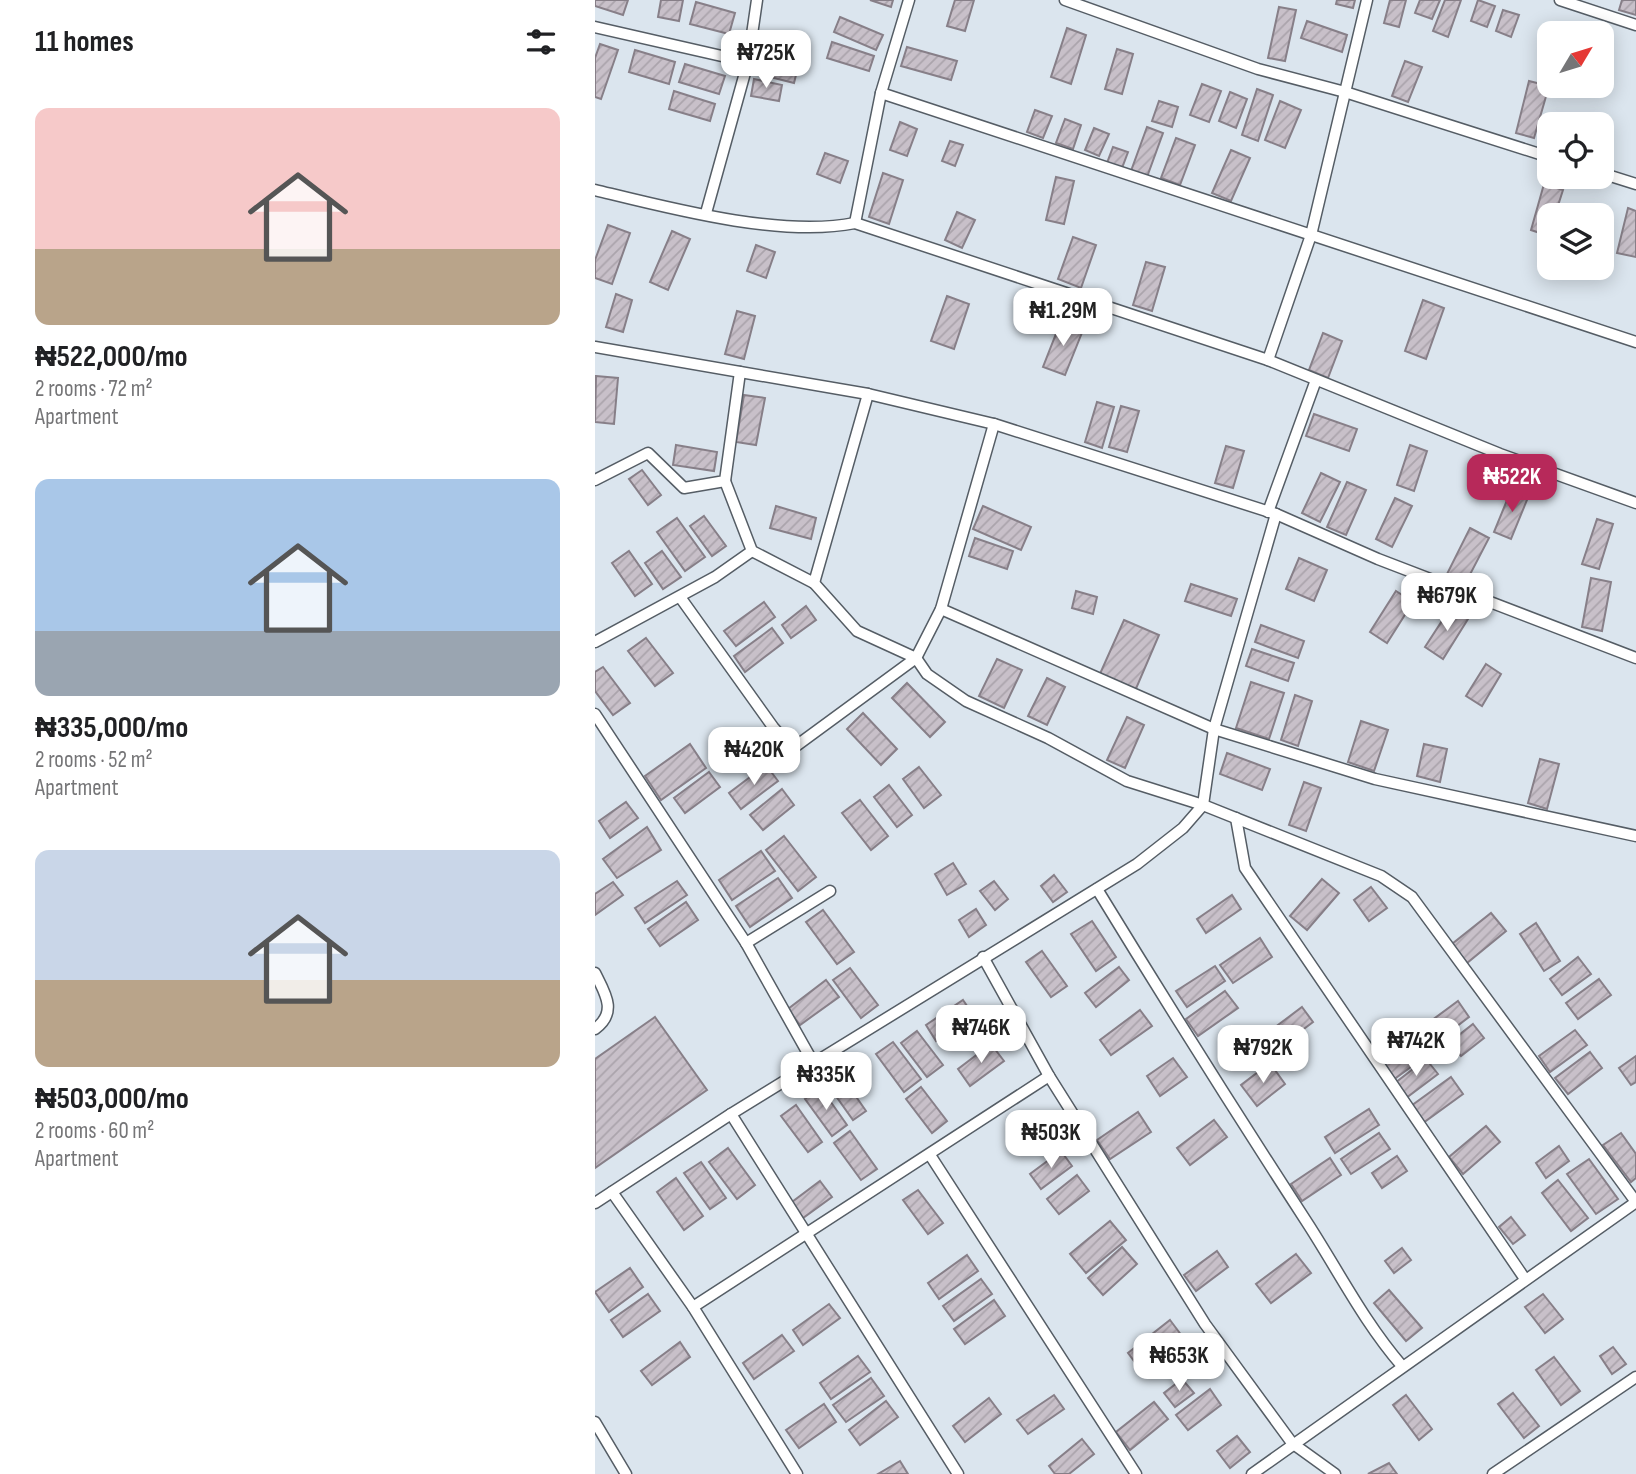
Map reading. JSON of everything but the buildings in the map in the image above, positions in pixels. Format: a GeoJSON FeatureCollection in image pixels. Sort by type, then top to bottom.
{"type":"FeatureCollection","features":[{"type":"Feature","properties":{"kind":"street"},"geometry":{"type":"LineString","coordinates":[[706,213],[748,62],[757,0]]}},
{"type":"Feature","properties":{"kind":"street"},"geometry":{"type":"LineString","coordinates":[[855,223],[881,93],[909,0]]}},
{"type":"Feature","properties":{"kind":"street"},"geometry":{"type":"LineString","coordinates":[[1065,0],[1258,69],[1345,92],[1537,153]]}},
{"type":"Feature","properties":{"kind":"street"},"geometry":{"type":"LineString","coordinates":[[1268,360],[1311,235],[1367,0]]}},
{"type":"Feature","properties":{"kind":"street"},"geometry":{"type":"LineString","coordinates":[[1560,0],[1636,24]]}},
{"type":"Feature","properties":{"kind":"street"},"geometry":{"type":"LineString","coordinates":[[595,27],[748,62]]}},
{"type":"Feature","properties":{"kind":"street"},"geometry":{"type":"LineString","coordinates":[[881,93],[1636,342]]}},
{"type":"Feature","properties":{"kind":"street"},"geometry":{"type":"LineString","coordinates":[[1614,177],[1636,184]]}},
{"type":"Feature","properties":{"kind":"street"},"geometry":{"type":"LineString","coordinates":[[595,190],[749,222],[831,228],[855,223],[1268,360],[1500,454],[1636,503]]}},
{"type":"Feature","properties":{"kind":"street"},"geometry":{"type":"LineString","coordinates":[[595,346],[868,394],[994,424],[1272,513],[1378,559],[1636,658]]}},
{"type":"Feature","properties":{"kind":"street"},"geometry":{"type":"LineString","coordinates":[[740,372],[725,481],[752,551],[814,583],[857,631],[916,658],[927,674],[966,701],[1048,738],[1127,781],[1203,805],[1381,876],[1412,897],[1636,1202],[1292,1443],[1252,1474]]}},
{"type":"Feature","properties":{"kind":"street"},"geometry":{"type":"LineString","coordinates":[[595,1203],[731,1114],[1137,864],[1183,828],[1203,805],[1214,729],[1272,513],[1316,380]]}},
{"type":"Feature","properties":{"kind":"street"},"geometry":{"type":"LineString","coordinates":[[814,583],[868,394]]}},
{"type":"Feature","properties":{"kind":"street"},"geometry":{"type":"LineString","coordinates":[[680,597],[773,727],[792,746],[796,746],[916,658],[941,609],[994,424]]}},
{"type":"Feature","properties":{"kind":"street"},"geometry":{"type":"LineString","coordinates":[[595,480],[648,453],[684,488],[725,481]]}},
{"type":"Feature","properties":{"kind":"street"},"geometry":{"type":"LineString","coordinates":[[595,642],[680,597],[752,551]]}},
{"type":"Feature","properties":{"kind":"street"},"geometry":{"type":"LineString","coordinates":[[941,609],[1214,729],[1375,779],[1636,836]]}},
{"type":"Feature","properties":{"kind":"street"},"geometry":{"type":"LineString","coordinates":[[595,714],[746,943],[814,1064]]}},
{"type":"Feature","properties":{"kind":"street"},"geometry":{"type":"LineString","coordinates":[[1236,818],[1245,868],[1525,1279]]}},
{"type":"Feature","properties":{"kind":"street"},"geometry":{"type":"LineString","coordinates":[[1097,889],[1209,1073],[1310,1228],[1374,1334],[1402,1366]]}},
{"type":"Feature","properties":{"kind":"street"},"geometry":{"type":"LineString","coordinates":[[746,943],[830,891]]}},
{"type":"Feature","properties":{"kind":"street"},"geometry":{"type":"LineString","coordinates":[[983,957],[1049,1076],[1205,1324],[1292,1443],[1335,1474]]}},
{"type":"Feature","properties":{"kind":"street"},"geometry":{"type":"LineString","coordinates":[[595,973],[610,1002],[608,1014],[595,1029]]}},
{"type":"Feature","properties":{"kind":"street"},"geometry":{"type":"LineString","coordinates":[[693,1307],[1049,1076]]}},
{"type":"Feature","properties":{"kind":"street"},"geometry":{"type":"LineString","coordinates":[[731,1114],[958,1474]]}},
{"type":"Feature","properties":{"kind":"street"},"geometry":{"type":"LineString","coordinates":[[930,1155],[1136,1474]]}},
{"type":"Feature","properties":{"kind":"street"},"geometry":{"type":"LineString","coordinates":[[612,1192],[693,1307],[797,1474]]}},
{"type":"Feature","properties":{"kind":"street"},"geometry":{"type":"LineString","coordinates":[[1493,1474],[1636,1377]]}},
{"type":"Feature","properties":{"kind":"street"},"geometry":{"type":"LineString","coordinates":[[595,1422],[626,1474]]}}]}
